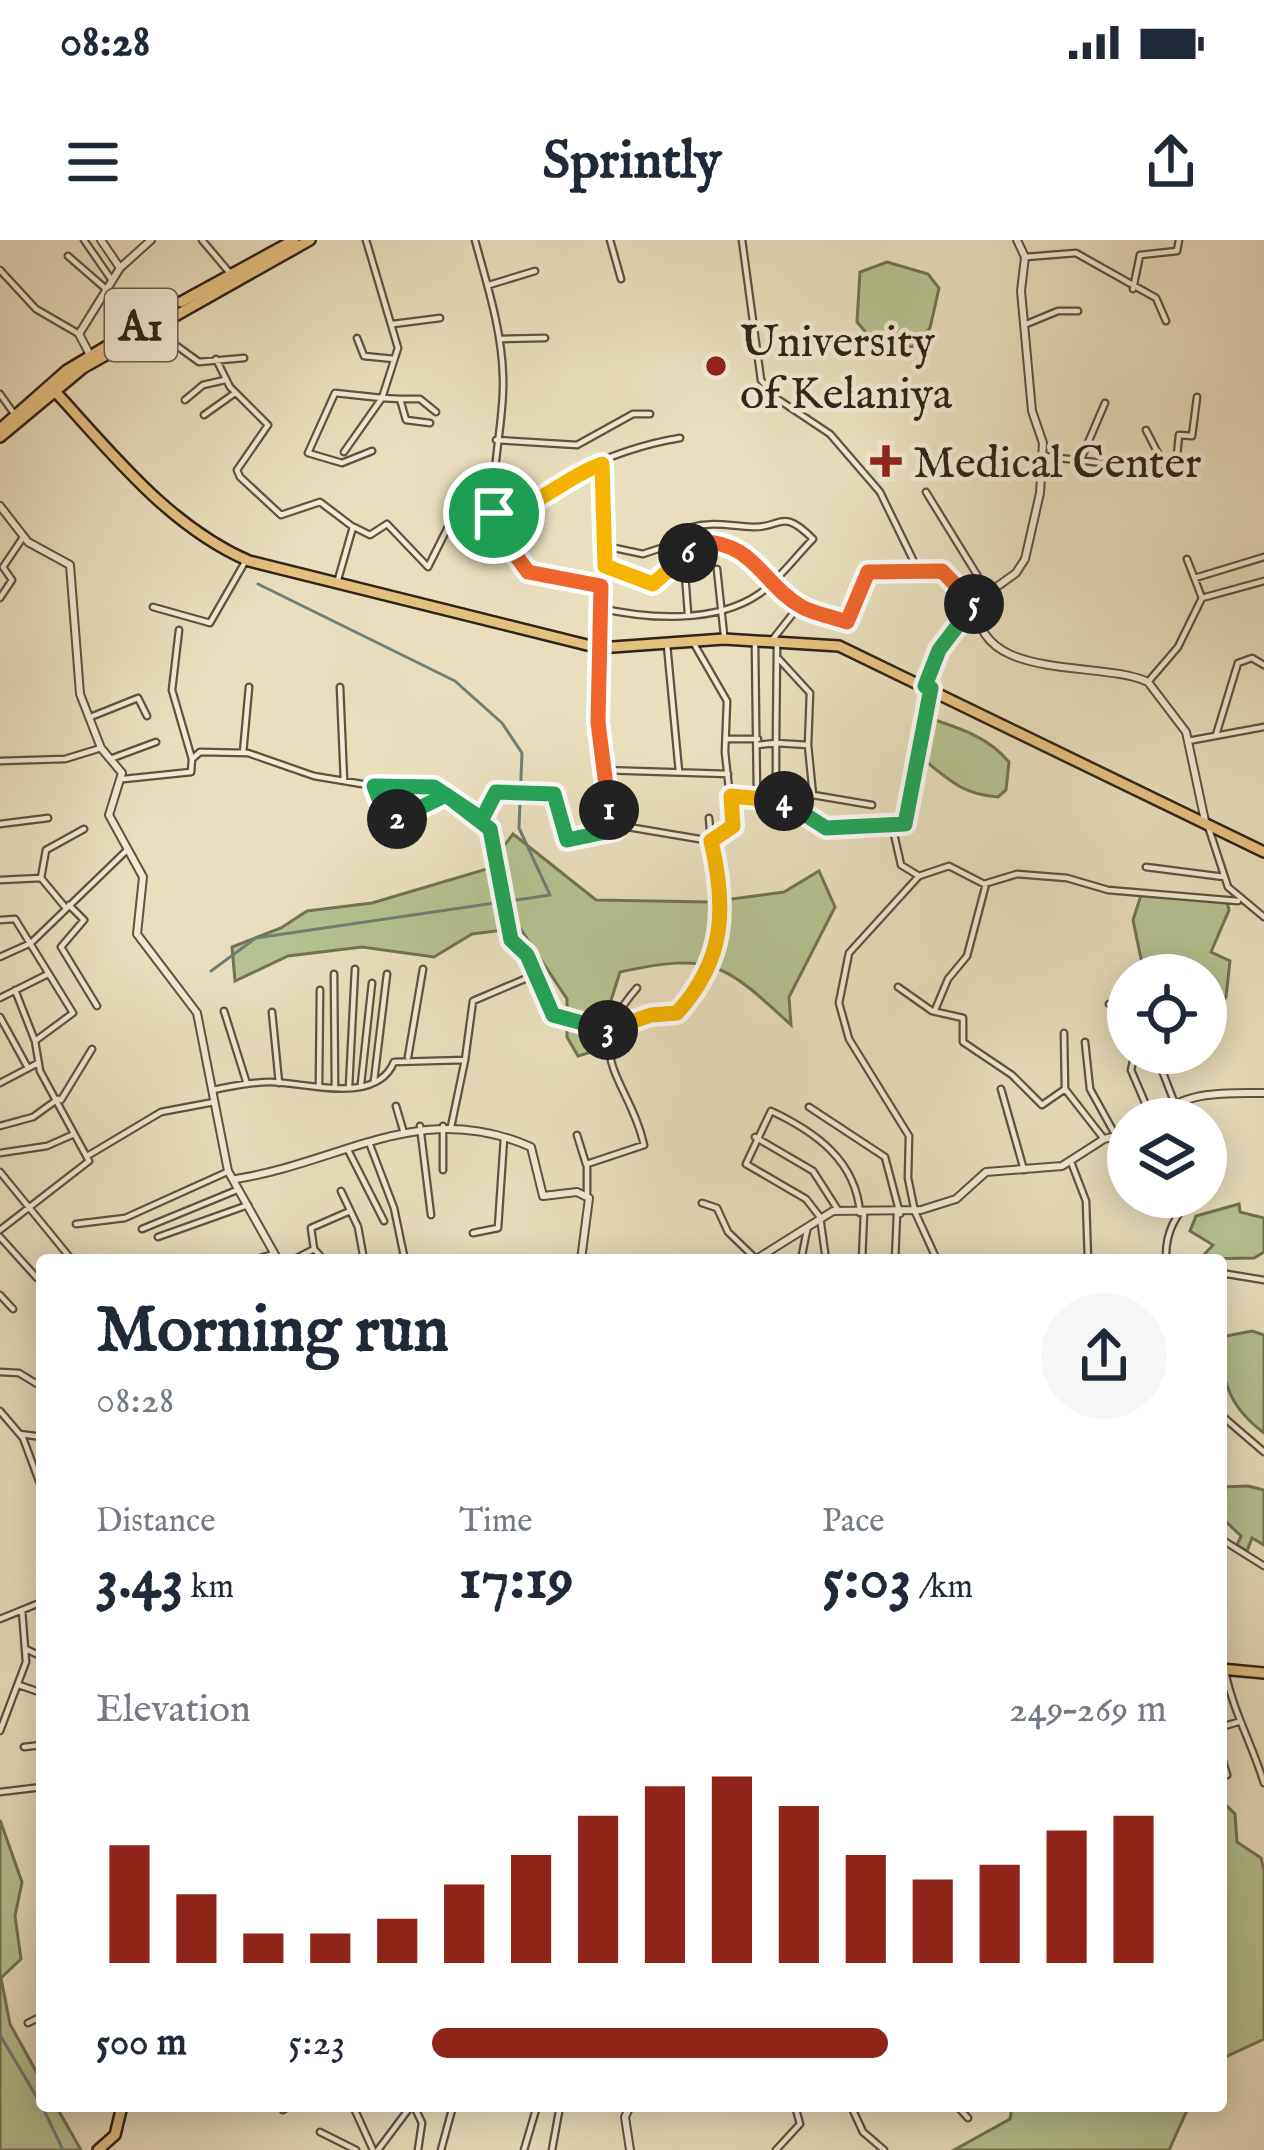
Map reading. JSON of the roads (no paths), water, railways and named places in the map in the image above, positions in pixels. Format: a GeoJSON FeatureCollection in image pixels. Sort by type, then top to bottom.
{"type":"FeatureCollection","features":[{"type":"Feature","properties":{"kind":"main road","name":"A1"},"geometry":{"type":"LineString","coordinates":[[0,433],[15,415],[90,355],[294,240]]}},
{"type":"Feature","properties":{"kind":"main road","name":"A1"},"geometry":{"type":"LineString","coordinates":[[232,277],[310,240]]}},
{"type":"Feature","properties":{"kind":"main road","name":"A1"},"geometry":{"type":"LineString","coordinates":[[0,433],[51,387],[147,325]]}},
{"type":"Feature","properties":{"kind":"main road"},"geometry":{"type":"LineString","coordinates":[[51,387],[167,509],[201,537],[246,560],[598,648],[724,639],[839,646],[1209,830],[1264,852]]}},
{"type":"Feature","properties":{"kind":"main road"},"geometry":{"type":"LineString","coordinates":[[1227,1669],[1264,1673]]}},
{"type":"Feature","properties":{"kind":"main road"},"geometry":{"type":"LineString","coordinates":[[107,2148],[121,2112]]}},
{"type":"Feature","properties":{"kind":"street"},"geometry":{"type":"LineString","coordinates":[[84,240],[111,279]]}},
{"type":"Feature","properties":{"kind":"street"},"geometry":{"type":"LineString","coordinates":[[100,240],[120,268]]}},
{"type":"Feature","properties":{"kind":"street"},"geometry":{"type":"LineString","coordinates":[[134,240],[141,248]]}},
{"type":"Feature","properties":{"kind":"street"},"geometry":{"type":"LineString","coordinates":[[79,334],[111,279],[151,240]]}},
{"type":"Feature","properties":{"kind":"street"},"geometry":{"type":"LineString","coordinates":[[202,240],[232,277]]}},
{"type":"Feature","properties":{"kind":"street"},"geometry":{"type":"LineString","coordinates":[[344,452],[382,398],[398,348],[366,240]]}},
{"type":"Feature","properties":{"kind":"street"},"geometry":{"type":"LineString","coordinates":[[475,240],[501,339],[504,382],[494,513],[499,532],[528,572],[601,586]]}},
{"type":"Feature","properties":{"kind":"street"},"geometry":{"type":"LineString","coordinates":[[610,240],[621,278]]}},
{"type":"Feature","properties":{"kind":"street"},"geometry":{"type":"LineString","coordinates":[[742,240],[761,380],[776,398],[830,434],[883,496],[918,570]]}},
{"type":"Feature","properties":{"kind":"street"},"geometry":{"type":"LineString","coordinates":[[731,796],[776,796],[826,828],[905,824],[928,687],[939,650],[976,601],[1016,573],[1025,560],[1042,456],[1032,411],[1024,325],[1025,257],[1018,240]]}},
{"type":"Feature","properties":{"kind":"street"},"geometry":{"type":"LineString","coordinates":[[1132,289],[1140,255],[1177,251],[1179,240]]}},
{"type":"Feature","properties":{"kind":"street"},"geometry":{"type":"LineString","coordinates":[[1025,257],[1045,249],[1076,253],[1132,289],[1156,298],[1166,321]]}},
{"type":"Feature","properties":{"kind":"street"},"geometry":{"type":"LineString","coordinates":[[68,256],[106,289]]}},
{"type":"Feature","properties":{"kind":"street"},"geometry":{"type":"LineString","coordinates":[[0,270],[36,309],[79,334],[90,355]]}},
{"type":"Feature","properties":{"kind":"street"},"geometry":{"type":"LineString","coordinates":[[487,285],[535,271]]}},
{"type":"Feature","properties":{"kind":"street"},"geometry":{"type":"LineString","coordinates":[[1024,325],[1058,310],[1078,311]]}},
{"type":"Feature","properties":{"kind":"street"},"geometry":{"type":"LineString","coordinates":[[391,324],[440,318]]}},
{"type":"Feature","properties":{"kind":"street"},"geometry":{"type":"LineString","coordinates":[[147,325],[196,361],[244,358]]}},
{"type":"Feature","properties":{"kind":"street"},"geometry":{"type":"LineString","coordinates":[[357,338],[364,356],[394,358]]}},
{"type":"Feature","properties":{"kind":"street"},"geometry":{"type":"LineString","coordinates":[[501,339],[545,338]]}},
{"type":"Feature","properties":{"kind":"street"},"geometry":{"type":"LineString","coordinates":[[216,359],[235,393],[268,425],[237,470],[281,514],[320,502],[370,535],[387,524],[428,567],[448,527],[473,537],[499,532]]}},
{"type":"Feature","properties":{"kind":"street"},"geometry":{"type":"LineString","coordinates":[[185,400],[203,385],[225,380]]}},
{"type":"Feature","properties":{"kind":"street"},"geometry":{"type":"LineString","coordinates":[[204,415],[235,393]]}},
{"type":"Feature","properties":{"kind":"street"},"geometry":{"type":"LineString","coordinates":[[372,451],[342,463],[308,453],[335,393],[420,399],[436,412]]}},
{"type":"Feature","properties":{"kind":"street"},"geometry":{"type":"LineString","coordinates":[[0,394],[15,415]]}},
{"type":"Feature","properties":{"kind":"street"},"geometry":{"type":"LineString","coordinates":[[1042,456],[1155,469],[1163,463],[1178,463],[1179,435],[1192,436],[1197,397]]}},
{"type":"Feature","properties":{"kind":"street"},"geometry":{"type":"LineString","coordinates":[[400,399],[406,421],[430,422]]}},
{"type":"Feature","properties":{"kind":"street"},"geometry":{"type":"LineString","coordinates":[[1082,459],[1105,403]]}},
{"type":"Feature","properties":{"kind":"street"},"geometry":{"type":"LineString","coordinates":[[496,440],[577,445],[633,414],[650,414]]}},
{"type":"Feature","properties":{"kind":"street"},"geometry":{"type":"LineString","coordinates":[[1146,430],[1163,463]]}},
{"type":"Feature","properties":{"kind":"street"},"geometry":{"type":"LineString","coordinates":[[494,513],[526,510],[562,479],[643,444],[680,438]]}},
{"type":"Feature","properties":{"kind":"street"},"geometry":{"type":"LineString","coordinates":[[602,464],[601,770],[604,801],[615,830]]}},
{"type":"Feature","properties":{"kind":"street"},"geometry":{"type":"LineString","coordinates":[[926,492],[987,592]]}},
{"type":"Feature","properties":{"kind":"street"},"geometry":{"type":"LineString","coordinates":[[0,506],[39,551],[70,565],[76,674],[82,700],[93,716],[101,748],[124,779]]}},
{"type":"Feature","properties":{"kind":"street"},"geometry":{"type":"LineString","coordinates":[[599,608],[637,616],[721,610],[754,598],[813,539],[791,522],[774,519],[756,528],[716,520],[688,528],[685,540],[643,554],[605,546]]}},
{"type":"Feature","properties":{"kind":"street"},"geometry":{"type":"LineString","coordinates":[[337,584],[353,527]]}},
{"type":"Feature","properties":{"kind":"street"},"geometry":{"type":"LineString","coordinates":[[0,598],[12,580],[3,567],[24,536]]}},
{"type":"Feature","properties":{"kind":"street"},"geometry":{"type":"LineString","coordinates":[[605,566],[653,584],[702,542],[730,546],[774,579],[799,606],[847,622],[868,572],[942,571],[976,601],[980,627],[1006,650],[1045,664],[1148,682],[1178,718],[1188,741],[1197,803],[1224,878],[1238,901]]}},
{"type":"Feature","properties":{"kind":"street"},"geometry":{"type":"LineString","coordinates":[[684,556],[688,614]]}},
{"type":"Feature","properties":{"kind":"street"},"geometry":{"type":"LineString","coordinates":[[1195,578],[1264,557]]}},
{"type":"Feature","properties":{"kind":"street"},"geometry":{"type":"LineString","coordinates":[[1148,682],[1178,647],[1202,598],[1187,559]]}},
{"type":"Feature","properties":{"kind":"street"},"geometry":{"type":"LineString","coordinates":[[153,607],[210,623],[246,560]]}},
{"type":"Feature","properties":{"kind":"street"},"geometry":{"type":"LineString","coordinates":[[717,569],[724,639]]}},
{"type":"Feature","properties":{"kind":"street"},"geometry":{"type":"LineString","coordinates":[[1202,598],[1264,581]]}},
{"type":"Feature","properties":{"kind":"street"},"geometry":{"type":"LineString","coordinates":[[776,796],[775,639],[799,606]]}},
{"type":"Feature","properties":{"kind":"street"},"geometry":{"type":"LineString","coordinates":[[124,779],[191,772],[192,759],[172,690],[178,630]]}},
{"type":"Feature","properties":{"kind":"street"},"geometry":{"type":"LineString","coordinates":[[755,639],[757,795]]}},
{"type":"Feature","properties":{"kind":"street"},"geometry":{"type":"LineString","coordinates":[[482,819],[496,792],[542,793],[557,801],[567,840],[647,828],[711,841],[733,826],[728,700],[693,642]]}},
{"type":"Feature","properties":{"kind":"street"},"geometry":{"type":"LineString","coordinates":[[667,645],[679,772]]}},
{"type":"Feature","properties":{"kind":"street"},"geometry":{"type":"LineString","coordinates":[[777,657],[810,693],[813,796],[872,805]]}},
{"type":"Feature","properties":{"kind":"street"},"geometry":{"type":"LineString","coordinates":[[1216,735],[1238,663],[1252,658],[1264,664]]}},
{"type":"Feature","properties":{"kind":"street"},"geometry":{"type":"LineString","coordinates":[[243,753],[249,687]]}},
{"type":"Feature","properties":{"kind":"street"},"geometry":{"type":"LineString","coordinates":[[340,687],[344,781]]}},
{"type":"Feature","properties":{"kind":"street"},"geometry":{"type":"LineString","coordinates":[[93,716],[138,698],[147,716]]}},
{"type":"Feature","properties":{"kind":"street"},"geometry":{"type":"LineString","coordinates":[[1188,741],[1264,727]]}},
{"type":"Feature","properties":{"kind":"street"},"geometry":{"type":"LineString","coordinates":[[726,739],[808,745]]}},
{"type":"Feature","properties":{"kind":"street"},"geometry":{"type":"LineString","coordinates":[[109,760],[155,742]]}},
{"type":"Feature","properties":{"kind":"street"},"geometry":{"type":"LineString","coordinates":[[0,761],[65,759],[101,748]]}},
{"type":"Feature","properties":{"kind":"street"},"geometry":{"type":"LineString","coordinates":[[192,759],[200,752],[243,753],[344,781],[374,786],[427,784],[446,795],[490,829],[511,940],[523,949],[553,1015],[611,1029],[651,1015],[677,1013],[706,981],[719,922],[720,880],[709,818]]}},
{"type":"Feature","properties":{"kind":"street"},"geometry":{"type":"LineString","coordinates":[[601,770],[728,774]]}},
{"type":"Feature","properties":{"kind":"street"},"geometry":{"type":"LineString","coordinates":[[124,779],[108,806],[125,851],[143,877],[136,934],[196,1013],[228,1172],[274,1254]]}},
{"type":"Feature","properties":{"kind":"street"},"geometry":{"type":"LineString","coordinates":[[374,786],[387,821],[416,813],[446,795]]}},
{"type":"Feature","properties":{"kind":"street"},"geometry":{"type":"LineString","coordinates":[[0,824],[48,818]]}},
{"type":"Feature","properties":{"kind":"street"},"geometry":{"type":"LineString","coordinates":[[892,825],[901,865],[919,876]]}},
{"type":"Feature","properties":{"kind":"street"},"geometry":{"type":"LineString","coordinates":[[40,878],[46,850],[85,829]]}},
{"type":"Feature","properties":{"kind":"street"},"geometry":{"type":"LineString","coordinates":[[0,957],[32,943],[125,851]]}},
{"type":"Feature","properties":{"kind":"street"},"geometry":{"type":"LineString","coordinates":[[935,1254],[915,1212],[909,1136],[848,1039],[840,983],[849,953],[919,876],[949,866],[986,884],[1016,874],[1066,878],[1108,890],[1238,901],[1264,917]]}},
{"type":"Feature","properties":{"kind":"street"},"geometry":{"type":"LineString","coordinates":[[1146,867],[1224,878]]}},
{"type":"Feature","properties":{"kind":"street"},"geometry":{"type":"LineString","coordinates":[[0,880],[40,878],[84,920],[61,947],[97,1006]]}},
{"type":"Feature","properties":{"kind":"street"},"geometry":{"type":"LineString","coordinates":[[934,1011],[948,979],[968,956],[986,884]]}},
{"type":"Feature","properties":{"kind":"street"},"geometry":{"type":"LineString","coordinates":[[0,920],[15,919],[73,1013],[35,1041]]}},
{"type":"Feature","properties":{"kind":"street"},"geometry":{"type":"LineString","coordinates":[[349,1087],[355,969]]}},
{"type":"Feature","properties":{"kind":"street"},"geometry":{"type":"LineString","coordinates":[[407,1059],[423,969]]}},
{"type":"Feature","properties":{"kind":"street"},"geometry":{"type":"LineString","coordinates":[[0,998],[48,974]]}},
{"type":"Feature","properties":{"kind":"street"},"geometry":{"type":"LineString","coordinates":[[334,974],[335,1088]]}},
{"type":"Feature","properties":{"kind":"street"},"geometry":{"type":"LineString","coordinates":[[374,1081],[387,974]]}},
{"type":"Feature","properties":{"kind":"street"},"geometry":{"type":"LineString","coordinates":[[443,1170],[447,1126],[465,1060],[473,1001],[535,975]]}},
{"type":"Feature","properties":{"kind":"street"},"geometry":{"type":"LineString","coordinates":[[361,1084],[372,983]]}},
{"type":"Feature","properties":{"kind":"street"},"geometry":{"type":"LineString","coordinates":[[898,987],[934,1011],[964,1018],[963,1042],[1042,1105],[1065,1089]]}},
{"type":"Feature","properties":{"kind":"street"},"geometry":{"type":"LineString","coordinates":[[587,1164],[644,1145],[636,1108],[608,1065],[611,1029],[619,1009],[637,988]]}},
{"type":"Feature","properties":{"kind":"street"},"geometry":{"type":"LineString","coordinates":[[319,1088],[320,990]]}},
{"type":"Feature","properties":{"kind":"street"},"geometry":{"type":"LineString","coordinates":[[15,991],[35,1041],[38,1063],[72,1135],[88,1156],[87,1164],[29,1206],[0,1234],[36,1277]]}},
{"type":"Feature","properties":{"kind":"street"},"geometry":{"type":"LineString","coordinates":[[224,1010],[247,1084]]}},
{"type":"Feature","properties":{"kind":"street"},"geometry":{"type":"LineString","coordinates":[[272,1012],[279,1082]]}},
{"type":"Feature","properties":{"kind":"street"},"geometry":{"type":"LineString","coordinates":[[0,1017],[28,1068]]}},
{"type":"Feature","properties":{"kind":"street"},"geometry":{"type":"LineString","coordinates":[[1064,1033],[1065,1089],[1104,1139]]}},
{"type":"Feature","properties":{"kind":"street"},"geometry":{"type":"LineString","coordinates":[[0,1041],[10,1035]]}},
{"type":"Feature","properties":{"kind":"street"},"geometry":{"type":"LineString","coordinates":[[1085,1042],[1090,1089],[1107,1119]]}},
{"type":"Feature","properties":{"kind":"street"},"geometry":{"type":"LineString","coordinates":[[0,1126],[33,1117],[59,1100],[92,1048]]}},
{"type":"Feature","properties":{"kind":"street"},"geometry":{"type":"LineString","coordinates":[[213,1090],[279,1082],[349,1087],[374,1081],[394,1062],[465,1060]]}},
{"type":"Feature","properties":{"kind":"street"},"geometry":{"type":"LineString","coordinates":[[0,1083],[38,1063]]}},
{"type":"Feature","properties":{"kind":"street"},"geometry":{"type":"LineString","coordinates":[[1001,1089],[1024,1170]]}},
{"type":"Feature","properties":{"kind":"street"},"geometry":{"type":"LineString","coordinates":[[1198,1098],[1226,1092],[1264,1093]]}},
{"type":"Feature","properties":{"kind":"street"},"geometry":{"type":"LineString","coordinates":[[88,1156],[160,1112],[214,1102]]}},
{"type":"Feature","properties":{"kind":"street"},"geometry":{"type":"LineString","coordinates":[[396,1106],[404,1130]]}},
{"type":"Feature","properties":{"kind":"street"},"geometry":{"type":"LineString","coordinates":[[809,1107],[884,1157],[898,1214],[895,1254]]}},
{"type":"Feature","properties":{"kind":"street"},"geometry":{"type":"LineString","coordinates":[[825,1254],[820,1217],[799,1192],[749,1169],[747,1158],[771,1111],[792,1122],[852,1173],[862,1213],[862,1254]]}},
{"type":"Feature","properties":{"kind":"street"},"geometry":{"type":"LineString","coordinates":[[420,1126],[430,1215]]}},
{"type":"Feature","properties":{"kind":"street"},"geometry":{"type":"LineString","coordinates":[[236,1179],[370,1145],[404,1130],[447,1126],[534,1150],[543,1196],[587,1196]]}},
{"type":"Feature","properties":{"kind":"street"},"geometry":{"type":"LineString","coordinates":[[0,1153],[46,1146],[72,1135]]}},
{"type":"Feature","properties":{"kind":"street"},"geometry":{"type":"LineString","coordinates":[[577,1135],[587,1164],[590,1210],[582,1254]]}},
{"type":"Feature","properties":{"kind":"street"},"geometry":{"type":"LineString","coordinates":[[755,1137],[813,1171],[838,1210]]}},
{"type":"Feature","properties":{"kind":"street"},"geometry":{"type":"LineString","coordinates":[[473,1233],[498,1228],[504,1138]]}},
{"type":"Feature","properties":{"kind":"street"},"geometry":{"type":"LineString","coordinates":[[765,1254],[838,1210],[915,1212],[956,1198],[986,1172],[1071,1162],[1107,1138]]}},
{"type":"Feature","properties":{"kind":"street"},"geometry":{"type":"LineString","coordinates":[[370,1145],[394,1208],[404,1254]]}},
{"type":"Feature","properties":{"kind":"street"},"geometry":{"type":"LineString","coordinates":[[348,1150],[384,1222]]}},
{"type":"Feature","properties":{"kind":"street"},"geometry":{"type":"LineString","coordinates":[[1071,1162],[1086,1201],[1088,1254]]}},
{"type":"Feature","properties":{"kind":"street"},"geometry":{"type":"LineString","coordinates":[[0,1172],[67,1254]]}},
{"type":"Feature","properties":{"kind":"street"},"geometry":{"type":"LineString","coordinates":[[76,1224],[125,1218],[228,1172]]}},
{"type":"Feature","properties":{"kind":"street"},"geometry":{"type":"LineString","coordinates":[[142,1229],[238,1190]]}},
{"type":"Feature","properties":{"kind":"street"},"geometry":{"type":"LineString","coordinates":[[341,1191],[362,1254]]}},
{"type":"Feature","properties":{"kind":"street"},"geometry":{"type":"LineString","coordinates":[[703,1203],[717,1208],[728,1232],[750,1254]]}},
{"type":"Feature","properties":{"kind":"street"},"geometry":{"type":"LineString","coordinates":[[158,1237],[248,1205]]}},
{"type":"Feature","properties":{"kind":"street"},"geometry":{"type":"LineString","coordinates":[[319,1254],[311,1228],[350,1211]]}},
{"type":"Feature","properties":{"kind":"street"},"geometry":{"type":"LineString","coordinates":[[1167,1254],[1169,1229],[1176,1218]]}},
{"type":"Feature","properties":{"kind":"street"},"geometry":{"type":"LineString","coordinates":[[802,1254],[808,1225]]}},
{"type":"Feature","properties":{"kind":"street"},"geometry":{"type":"LineString","coordinates":[[304,1254],[314,1249]]}},
{"type":"Feature","properties":{"kind":"street"},"geometry":{"type":"LineString","coordinates":[[1227,1274],[1264,1280]]}},
{"type":"Feature","properties":{"kind":"street"},"geometry":{"type":"LineString","coordinates":[[0,1295],[13,1310]]}},
{"type":"Feature","properties":{"kind":"street"},"geometry":{"type":"LineString","coordinates":[[0,1372],[20,1373],[36,1383]]}},
{"type":"Feature","properties":{"kind":"street"},"geometry":{"type":"LineString","coordinates":[[0,1412],[20,1435],[36,1475]]}},
{"type":"Feature","properties":{"kind":"street"},"geometry":{"type":"LineString","coordinates":[[1227,1420],[1264,1452]]}},
{"type":"Feature","properties":{"kind":"street"},"geometry":{"type":"LineString","coordinates":[[20,1435],[36,1436]]}},
{"type":"Feature","properties":{"kind":"street"},"geometry":{"type":"LineString","coordinates":[[1227,1543],[1264,1566]]}},
{"type":"Feature","properties":{"kind":"street"},"geometry":{"type":"LineString","coordinates":[[0,1619],[36,1604]]}},
{"type":"Feature","properties":{"kind":"street"},"geometry":{"type":"LineString","coordinates":[[0,1731],[19,1684],[26,1649],[22,1610]]}},
{"type":"Feature","properties":{"kind":"street"},"geometry":{"type":"LineString","coordinates":[[26,1649],[36,1654]]}},
{"type":"Feature","properties":{"kind":"street"},"geometry":{"type":"LineString","coordinates":[[1227,1681],[1264,1783]]}},
{"type":"Feature","properties":{"kind":"street"},"geometry":{"type":"LineString","coordinates":[[19,1684],[36,1691]]}},
{"type":"Feature","properties":{"kind":"street"},"geometry":{"type":"LineString","coordinates":[[1227,1725],[1241,1721]]}},
{"type":"Feature","properties":{"kind":"street"},"geometry":{"type":"LineString","coordinates":[[24,1747],[36,1745]]}},
{"type":"Feature","properties":{"kind":"street"},"geometry":{"type":"LineString","coordinates":[[0,1792],[36,1788]]}},
{"type":"Feature","properties":{"kind":"street"},"geometry":{"type":"LineString","coordinates":[[28,2023],[36,2019]]}},
{"type":"Feature","properties":{"kind":"street"},"geometry":{"type":"LineString","coordinates":[[356,2112],[375,2150],[407,2112]]}},
{"type":"Feature","properties":{"kind":"street"},"geometry":{"type":"LineString","coordinates":[[416,2112],[422,2123],[418,2150]]}},
{"type":"Feature","properties":{"kind":"street"},"geometry":{"type":"LineString","coordinates":[[441,2150],[451,2112]]}},
{"type":"Feature","properties":{"kind":"street"},"geometry":{"type":"LineString","coordinates":[[524,2150],[535,2112]]}},
{"type":"Feature","properties":{"kind":"street"},"geometry":{"type":"LineString","coordinates":[[552,2150],[559,2112]]}},
{"type":"Feature","properties":{"kind":"street"},"geometry":{"type":"LineString","coordinates":[[627,2112],[630,2150]]}},
{"type":"Feature","properties":{"kind":"street"},"geometry":{"type":"LineString","coordinates":[[776,2150],[800,2124],[797,2112]]}},
{"type":"Feature","properties":{"kind":"street"},"geometry":{"type":"LineString","coordinates":[[854,2112],[862,2132],[884,2150]]}},
{"type":"Feature","properties":{"kind":"street"},"geometry":{"type":"LineString","coordinates":[[962,2112],[968,2118]]}},
{"type":"Feature","properties":{"kind":"street"},"geometry":{"type":"LineString","coordinates":[[320,2132],[356,2150]]}},
{"type":"Feature","properties":{"kind":"waterway"},"geometry":{"type":"LineString","coordinates":[[211,971],[256,938],[550,895],[519,828],[522,753],[502,723],[455,681],[258,584]]}},
{"type":"Feature","properties":{"kind":"waterway"},"geometry":{"type":"LineString","coordinates":[[0,2035],[36,2096]]}},
{"type":"Feature","properties":{"kind":"waterway"},"geometry":{"type":"LineString","coordinates":[[45,2112],[63,2150]]}},
{"type":"Feature","properties":{"kind":"place","name":"University of Kelaniya"},"geometry":{"type":"Point","coordinates":[716,366]}},
{"type":"Feature","properties":{"kind":"place","name":"Medical Center"},"geometry":{"type":"Point","coordinates":[886,461]}}]}
